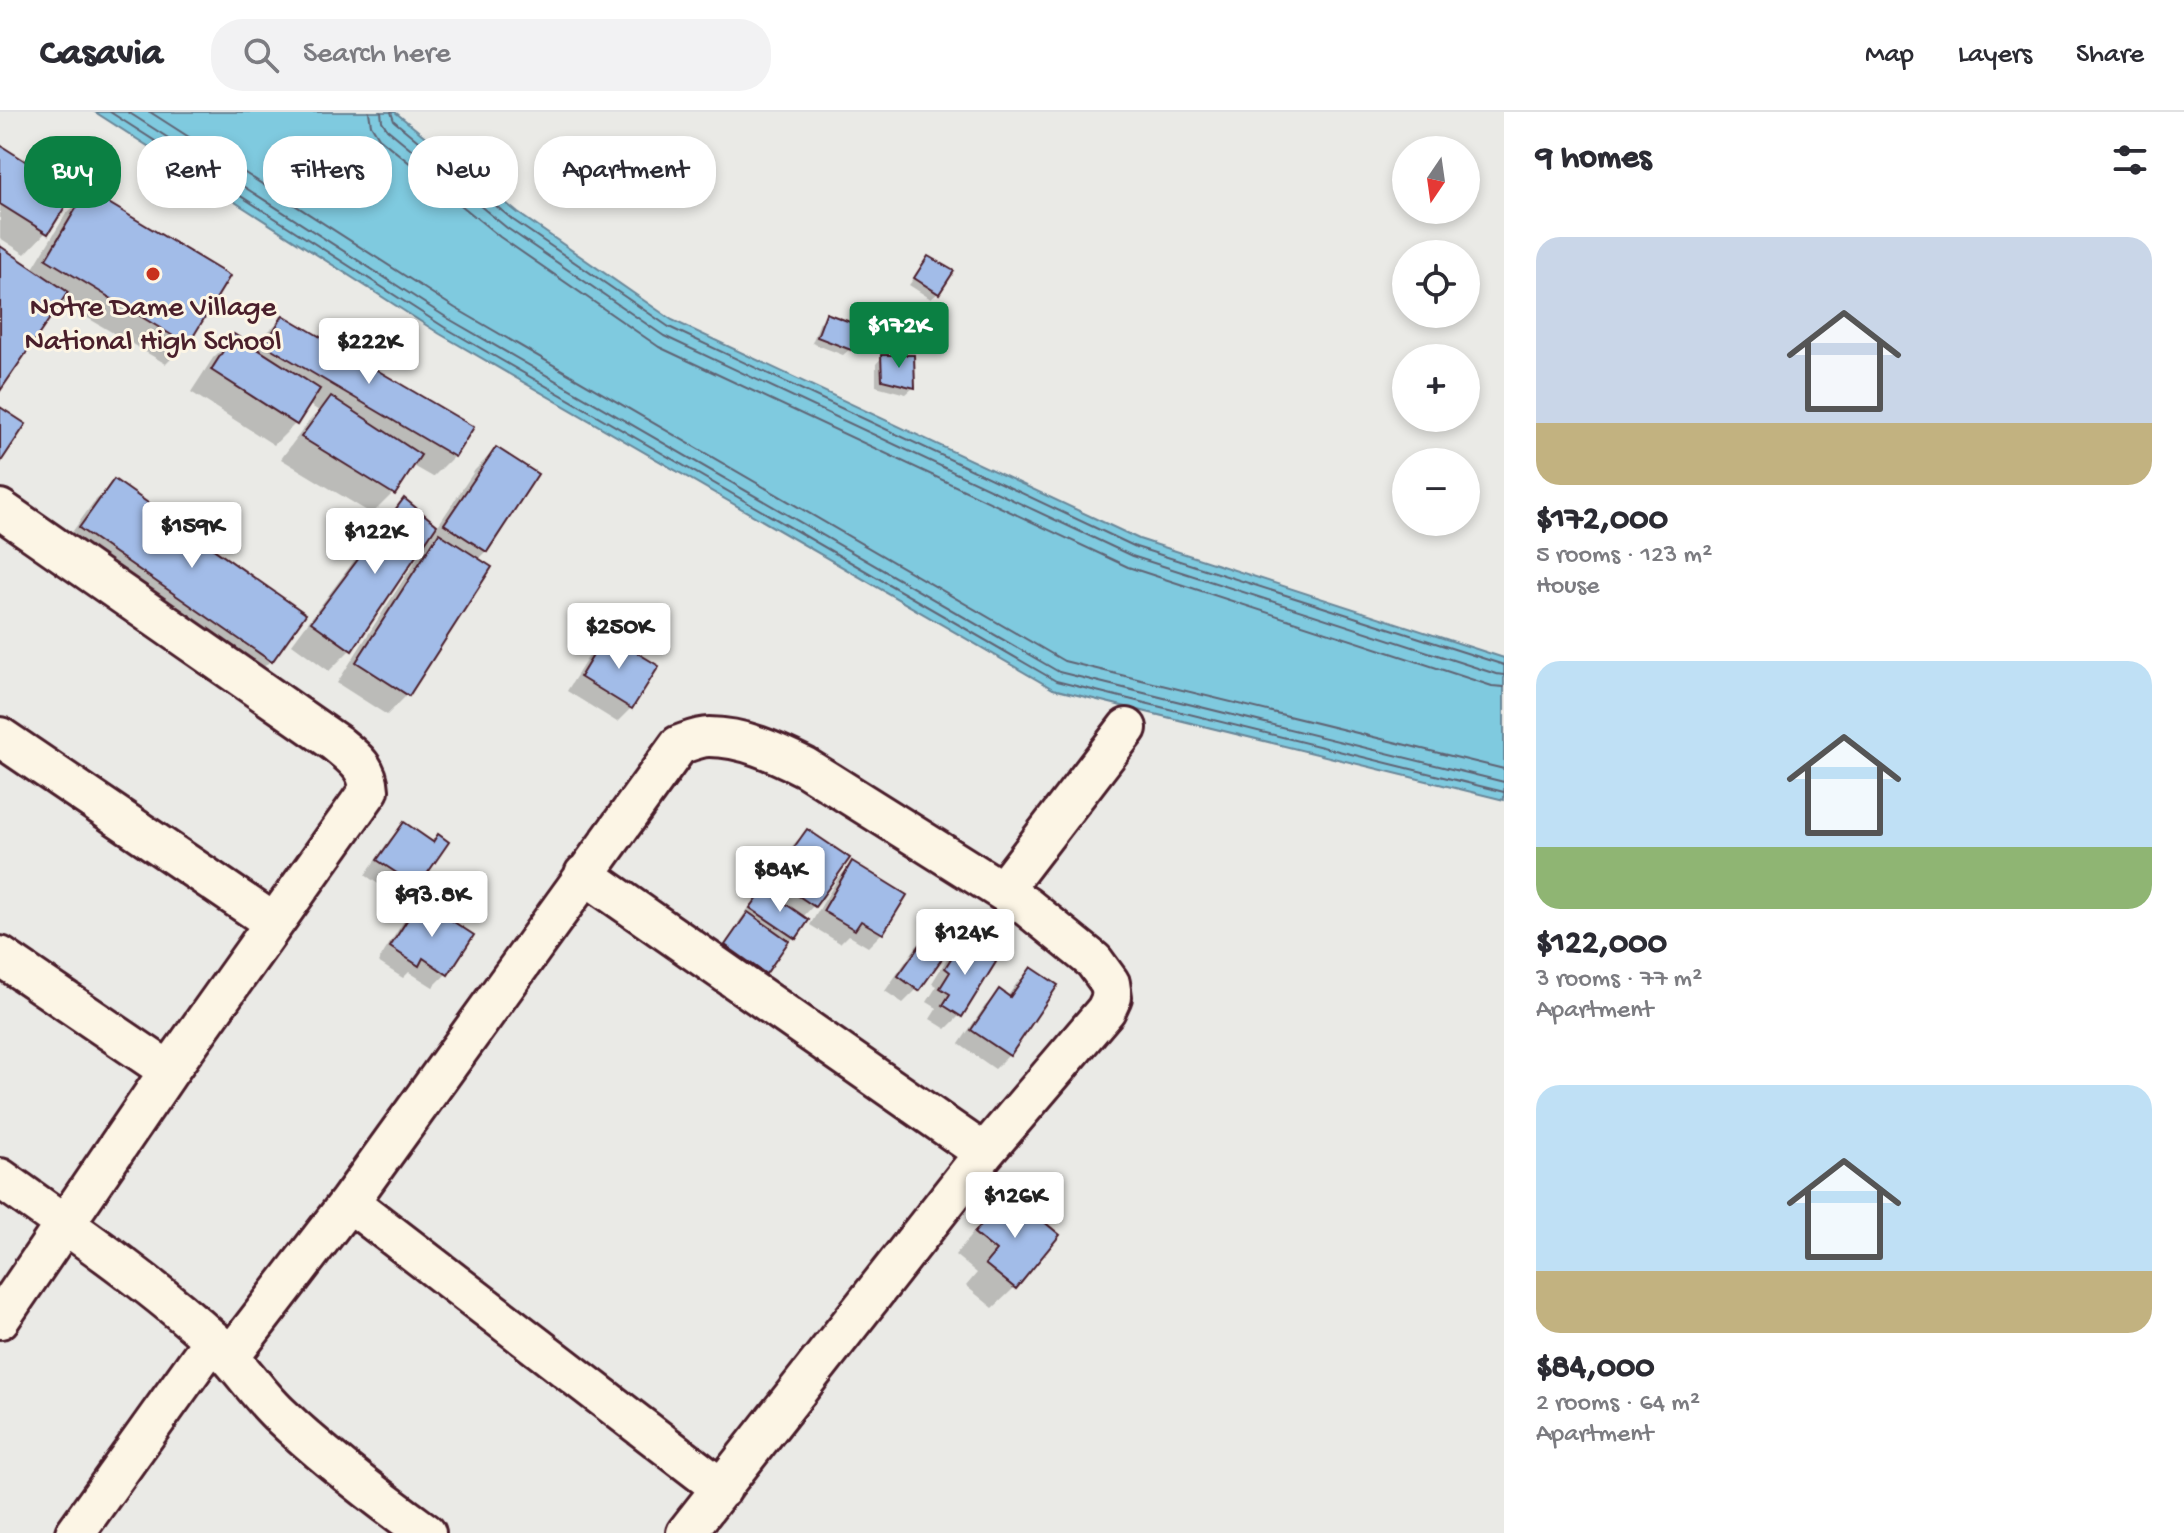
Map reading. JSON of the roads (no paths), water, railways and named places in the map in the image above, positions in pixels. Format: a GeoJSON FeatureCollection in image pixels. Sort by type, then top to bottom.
{"type":"FeatureCollection","features":[{"type":"Feature","properties":{"kind":"street"},"geometry":{"type":"LineString","coordinates":[[0,1319],[169,1071],[369,790],[369,780],[362,765],[336,743],[5,523]]}},
{"type":"Feature","properties":{"kind":"street"},"geometry":{"type":"LineString","coordinates":[[1002,891],[1127,728]]}},
{"type":"Feature","properties":{"kind":"street"},"geometry":{"type":"LineString","coordinates":[[0,737],[274,923]]}},
{"type":"Feature","properties":{"kind":"street"},"geometry":{"type":"LineString","coordinates":[[75,1533],[221,1348],[349,1202],[679,745],[707,737],[741,741],[805,767],[1026,906],[1094,961],[1110,983],[1112,997],[1106,1010],[984,1153],[686,1533]]}},
{"type":"Feature","properties":{"kind":"street"},"geometry":{"type":"LineString","coordinates":[[584,874],[984,1153]]}},
{"type":"Feature","properties":{"kind":"street"},"geometry":{"type":"LineString","coordinates":[[0,956],[169,1071]]}},
{"type":"Feature","properties":{"kind":"street"},"geometry":{"type":"LineString","coordinates":[[0,1178],[135,1277],[221,1348],[258,1393],[310,1442],[353,1480],[426,1533]]}},
{"type":"Feature","properties":{"kind":"street"},"geometry":{"type":"LineString","coordinates":[[349,1202],[722,1489]]}},
{"type":"Feature","properties":{"kind":"water"},"geometry":{"type":"Polygon","coordinates":[[[95,112],[395,112],[424,136],[408,136],[408,208],[512,208],[672,320],[1139,539],[1504,658],[1504,800],[1053,689],[440,334],[244,208],[247,208],[247,136],[137,136],[137,139],[95,112]]]}},
{"type":"Feature","properties":{"kind":"place","name":"Notre Dame Village National High School"},"geometry":{"type":"Point","coordinates":[153,274]}}]}
